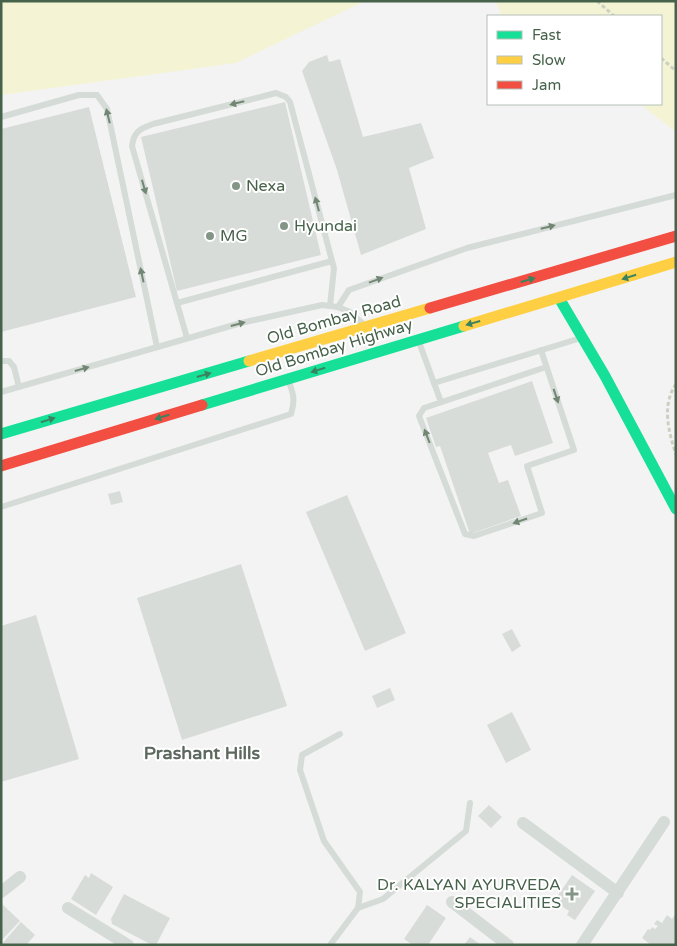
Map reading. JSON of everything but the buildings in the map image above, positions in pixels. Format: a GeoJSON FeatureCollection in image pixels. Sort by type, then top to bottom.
{"type":"FeatureCollection","features":[{"type":"Feature","properties":{"kind":"main road","name":"Old Bombay Road"},"geometry":{"type":"LineString","coordinates":[[1,434],[676,236]]}},
{"type":"Feature","properties":{"kind":"main road","name":"Old Bombay Highway"},"geometry":{"type":"LineString","coordinates":[[1,466],[676,262]]}},
{"type":"Feature","properties":{"kind":"main road"},"geometry":{"type":"LineString","coordinates":[[559,298],[614,392],[676,509]]}},
{"type":"Feature","properties":{"kind":"street"},"geometry":{"type":"LineString","coordinates":[[582,945],[664,822]]}},
{"type":"Feature","properties":{"kind":"street"},"geometry":{"type":"LineString","coordinates":[[523,823],[618,893]]}},
{"type":"Feature","properties":{"kind":"street"},"geometry":{"type":"LineString","coordinates":[[1,892],[20,877]]}},
{"type":"Feature","properties":{"kind":"street"},"geometry":{"type":"LineString","coordinates":[[452,902],[508,945]]}},
{"type":"Feature","properties":{"kind":"street"},"geometry":{"type":"LineString","coordinates":[[68,908],[123,944]]}},
{"type":"Feature","properties":{"kind":"lane"},"geometry":{"type":"LineString","coordinates":[[188,338],[132,146],[133,138],[140,129],[153,124],[276,93],[286,97],[290,102],[334,268],[330,306]]}},
{"type":"Feature","properties":{"kind":"lane"},"geometry":{"type":"LineString","coordinates":[[1,116],[79,95],[97,95],[106,109],[157,347]]}},
{"type":"Feature","properties":{"kind":"lane"},"geometry":{"type":"LineString","coordinates":[[338,307],[349,290],[467,248],[676,195]]}},
{"type":"Feature","properties":{"kind":"lane"},"geometry":{"type":"LineString","coordinates":[[177,303],[332,262]]}},
{"type":"Feature","properties":{"kind":"lane"},"geometry":{"type":"LineString","coordinates":[[1,392],[241,323],[322,305],[338,307],[350,312],[367,328]]}},
{"type":"Feature","properties":{"kind":"lane"},"geometry":{"type":"LineString","coordinates":[[434,383],[582,338]]}},
{"type":"Feature","properties":{"kind":"lane"},"geometry":{"type":"LineString","coordinates":[[418,339],[441,402]]}},
{"type":"Feature","properties":{"kind":"lane"},"geometry":{"type":"LineString","coordinates":[[540,350],[546,367],[574,450],[527,466],[542,513],[474,536],[465,534],[420,416],[424,408],[546,367]]}},
{"type":"Feature","properties":{"kind":"lane"},"geometry":{"type":"LineString","coordinates":[[1,362],[9,361],[14,367],[19,387]]}},
{"type":"Feature","properties":{"kind":"lane"},"geometry":{"type":"LineString","coordinates":[[1,507],[291,414],[295,403],[288,379]]}},
{"type":"Feature","properties":{"kind":"lane"},"geometry":{"type":"LineString","coordinates":[[330,945],[358,908],[360,892],[324,841],[300,770],[302,755],[340,734]]}},
{"type":"Feature","properties":{"kind":"lane"},"geometry":{"type":"LineString","coordinates":[[358,908],[383,899],[466,832],[470,803]]}},
{"type":"Feature","properties":{"kind":"path"},"geometry":{"type":"LineString","coordinates":[[597,1],[613,15]]}},
{"type":"Feature","properties":{"kind":"path"},"geometry":{"type":"LineString","coordinates":[[662,59],[676,71]]}},
{"type":"Feature","properties":{"kind":"path"},"geometry":{"type":"LineString","coordinates":[[676,384],[666,408],[676,455]]}},
{"type":"Feature","properties":{"kind":"green space"},"geometry":{"type":"Polygon","coordinates":[[[1,1],[365,1],[236,63],[1,95],[1,1]]]}},
{"type":"Feature","properties":{"kind":"green space"},"geometry":{"type":"Polygon","coordinates":[[[495,1],[676,1],[676,132],[641,105],[662,105],[662,15],[502,15],[495,1]]]}},
{"type":"Feature","properties":{"kind":"traffic: fast"},"geometry":{"type":"LineString","coordinates":[[559,298],[605,376],[676,509]]}},
{"type":"Feature","properties":{"kind":"traffic: fast"},"geometry":{"type":"LineString","coordinates":[[202,405],[464,326]]}},
{"type":"Feature","properties":{"kind":"traffic: fast"},"geometry":{"type":"LineString","coordinates":[[1,434],[249,361]]}},
{"type":"Feature","properties":{"kind":"traffic: slow"},"geometry":{"type":"LineString","coordinates":[[464,326],[676,262]]}},
{"type":"Feature","properties":{"kind":"traffic: slow"},"geometry":{"type":"LineString","coordinates":[[249,361],[430,308]]}},
{"type":"Feature","properties":{"kind":"traffic: jam"},"geometry":{"type":"LineString","coordinates":[[430,308],[676,236]]}},
{"type":"Feature","properties":{"kind":"traffic: jam"},"geometry":{"type":"LineString","coordinates":[[1,466],[202,405]]}},
{"type":"Feature","properties":{"kind":"place","name":"Nexa"},"geometry":{"type":"Point","coordinates":[236,186]}},
{"type":"Feature","properties":{"kind":"place","name":"Hyundai"},"geometry":{"type":"Point","coordinates":[284,226]}},
{"type":"Feature","properties":{"kind":"place","name":"MG"},"geometry":{"type":"Point","coordinates":[210,236]}},
{"type":"Feature","properties":{"kind":"place","name":"Dr. KALYAN AYURVEDA SPECIALITIES"},"geometry":{"type":"Point","coordinates":[572,894]}},
{"type":"Feature","properties":{"kind":"district","name":"Prashant Hills"},"geometry":{"type":"Point","coordinates":[202,753]}}]}
